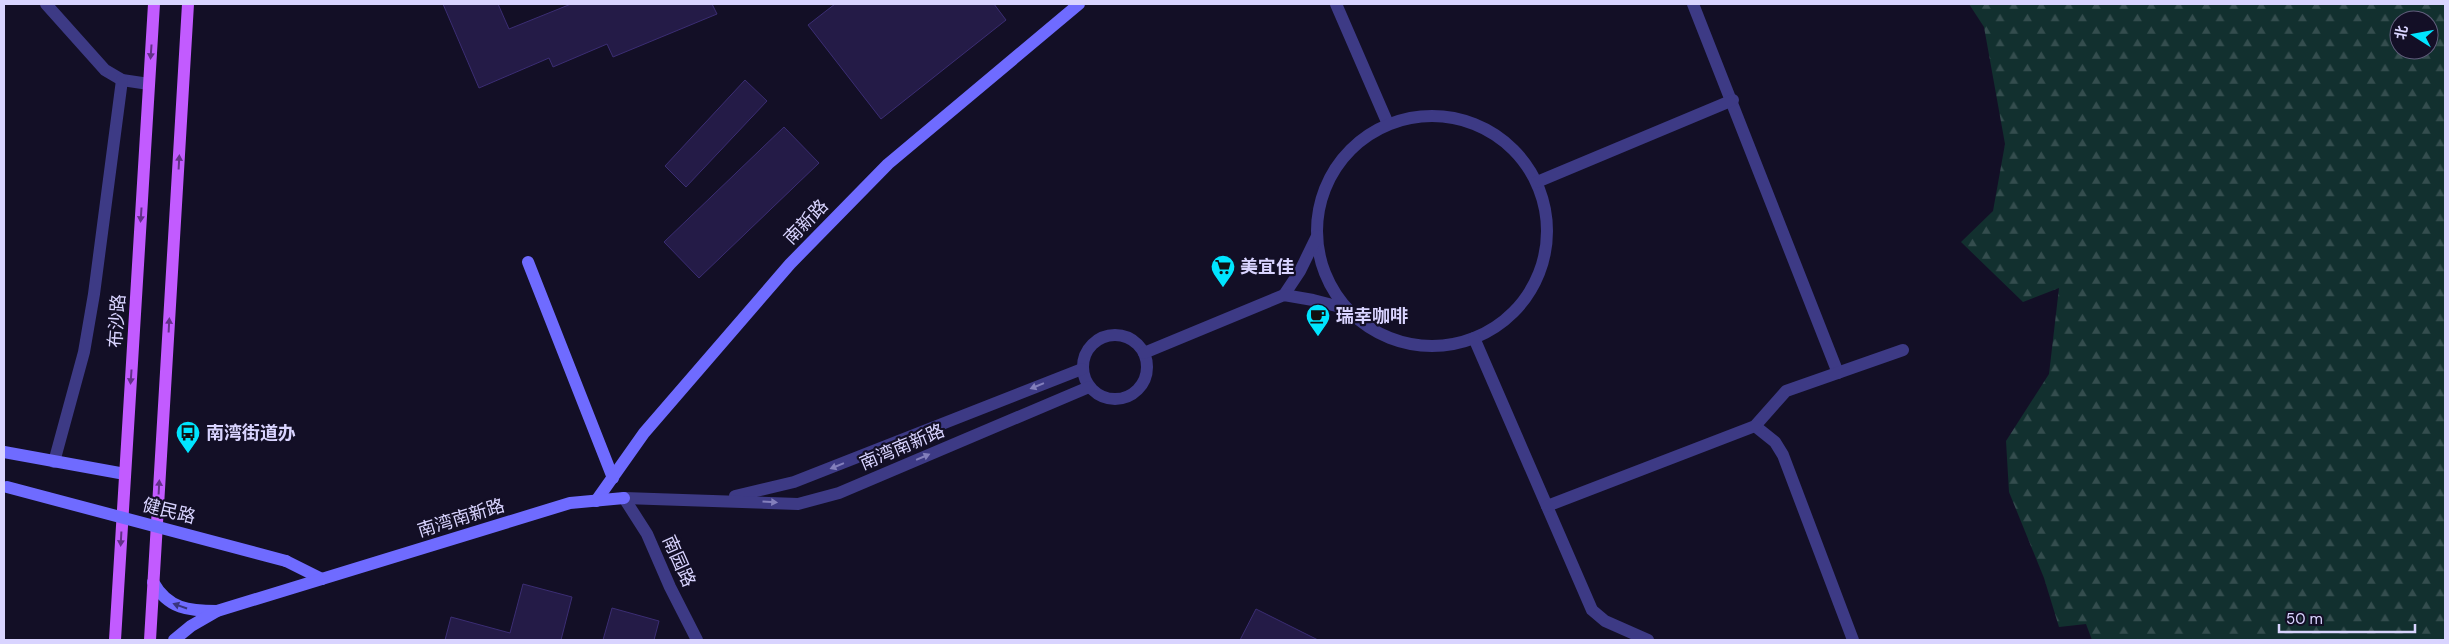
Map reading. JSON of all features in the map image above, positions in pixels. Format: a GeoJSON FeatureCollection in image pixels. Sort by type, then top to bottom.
{"type":"FeatureCollection","features":[{"type":"Feature","properties":{"kind":"main road","name":"布沙路"},"geometry":{"type":"LineString","coordinates":[[115,640],[154,4]]}},
{"type":"Feature","properties":{"kind":"main road"},"geometry":{"type":"LineString","coordinates":[[150,640],[188,4]]}},
{"type":"Feature","properties":{"kind":"street"},"geometry":{"type":"LineString","coordinates":[[46,4],[105,70],[122,80],[149,84]]}},
{"type":"Feature","properties":{"kind":"street","name":"南新路"},"geometry":{"type":"LineString","coordinates":[[596,501],[644,433],[790,264],[888,164],[1079,4]]}},
{"type":"Feature","properties":{"kind":"street"},"geometry":{"type":"LineString","coordinates":[[1336,4],[1388,124]]}},
{"type":"Feature","properties":{"kind":"street"},"geometry":{"type":"LineString","coordinates":[[1693,4],[1838,373]]}},
{"type":"Feature","properties":{"kind":"street"},"geometry":{"type":"LineString","coordinates":[[54,462],[84,352],[94,294],[122,80]]}},
{"type":"Feature","properties":{"kind":"street"},"geometry":{"type":"LineString","coordinates":[[1537,182],[1732,100]]}},
{"type":"Feature","properties":{"kind":"street"},"geometry":{"type":"LineString","coordinates":[[1426,115],[1465,120],[1500,137],[1516,151],[1537,182],[1547,224],[1546,244],[1538,278],[1516,310],[1494,328],[1474,338],[1457,344],[1437,346],[1406,343],[1378,333],[1348,309],[1334,292],[1326,276],[1319,253],[1317,235],[1320,206],[1333,173],[1357,144],[1388,124],[1426,115]]}},
{"type":"Feature","properties":{"kind":"street"},"geometry":{"type":"LineString","coordinates":[[1284,295],[1300,271],[1317,235]]}},
{"type":"Feature","properties":{"kind":"street"},"geometry":{"type":"LineString","coordinates":[[528,262],[613,478]]}},
{"type":"Feature","properties":{"kind":"street"},"geometry":{"type":"LineString","coordinates":[[1144,353],[1284,295],[1348,309]]}},
{"type":"Feature","properties":{"kind":"street"},"geometry":{"type":"LineString","coordinates":[[1122,335],[1138,344],[1144,353],[1146,374],[1136,392],[1125,398],[1105,398],[1094,393],[1088,387],[1082,368],[1087,350],[1094,342],[1104,336],[1122,335]]}},
{"type":"Feature","properties":{"kind":"street"},"geometry":{"type":"LineString","coordinates":[[1474,338],[1592,610],[1605,621],[1648,640]]}},
{"type":"Feature","properties":{"kind":"street"},"geometry":{"type":"LineString","coordinates":[[1547,506],[1755,426],[1786,391],[1903,350]]}},
{"type":"Feature","properties":{"kind":"street","name":"南湾南新路"},"geometry":{"type":"LineString","coordinates":[[721,500],[794,482],[1082,368]]}},
{"type":"Feature","properties":{"kind":"street","name":"南湾南新路"},"geometry":{"type":"LineString","coordinates":[[174,640],[191,626],[217,611],[570,503],[624,498],[798,504],[839,493],[1088,387]]}},
{"type":"Feature","properties":{"kind":"street"},"geometry":{"type":"LineString","coordinates":[[1755,426],[1775,442],[1783,455],[1853,640]]}},
{"type":"Feature","properties":{"kind":"street"},"geometry":{"type":"LineString","coordinates":[[4,452],[125,474]]}},
{"type":"Feature","properties":{"kind":"street","name":"健民路"},"geometry":{"type":"LineString","coordinates":[[5,486],[286,561],[322,579]]}},
{"type":"Feature","properties":{"kind":"street","name":"南园路"},"geometry":{"type":"LineString","coordinates":[[624,498],[647,534],[670,587],[697,640]]}},
{"type":"Feature","properties":{"kind":"street","name":"南湾南新路"},"geometry":{"type":"LineString","coordinates":[[153,582],[161,595],[175,605],[196,611],[217,611]]}},
{"type":"Feature","properties":{"kind":"green space"},"geometry":{"type":"Polygon","coordinates":[[[1969,4],[2445,4],[2445,640],[2092,640],[2086,624],[2059,627],[2044,578],[2009,492],[2006,441],[2049,374],[2059,288],[2023,302],[1961,242],[1993,211],[2005,144],[1984,27],[1969,4]]]}},
{"type":"Feature","properties":{"kind":"building"},"geometry":{"type":"Polygon","coordinates":[[[443,4],[498,4],[509,29],[571,4],[712,4],[717,14],[613,57],[607,44],[553,67],[549,58],[479,88],[443,4]]]}},
{"type":"Feature","properties":{"kind":"building"},"geometry":{"type":"Polygon","coordinates":[[[835,4],[994,4],[1006,20],[881,119],[808,25],[835,4]]]}},
{"type":"Feature","properties":{"kind":"building"},"geometry":{"type":"Polygon","coordinates":[[[745,80],[767,101],[686,187],[665,166],[745,80]]]}},
{"type":"Feature","properties":{"kind":"building"},"geometry":{"type":"Polygon","coordinates":[[[784,127],[819,163],[699,278],[664,242],[784,127]]]}},
{"type":"Feature","properties":{"kind":"building"},"geometry":{"type":"Polygon","coordinates":[[[523,584],[572,597],[561,640],[445,640],[451,617],[510,633],[523,584]]]}},
{"type":"Feature","properties":{"kind":"building"},"geometry":{"type":"Polygon","coordinates":[[[612,608],[659,621],[654,640],[603,640],[612,608]]]}},
{"type":"Feature","properties":{"kind":"building"},"geometry":{"type":"Polygon","coordinates":[[[1256,609],[1318,640],[1240,640],[1256,609]]]}},
{"type":"Feature","properties":{"kind":"place","name":"美宜佳"},"geometry":{"type":"Point","coordinates":[1223,288]}},
{"type":"Feature","properties":{"kind":"place","name":"瑞幸咖啡"},"geometry":{"type":"Point","coordinates":[1318,337]}},
{"type":"Feature","properties":{"kind":"place","name":"南湾街道办"},"geometry":{"type":"Point","coordinates":[188,454]}}]}
